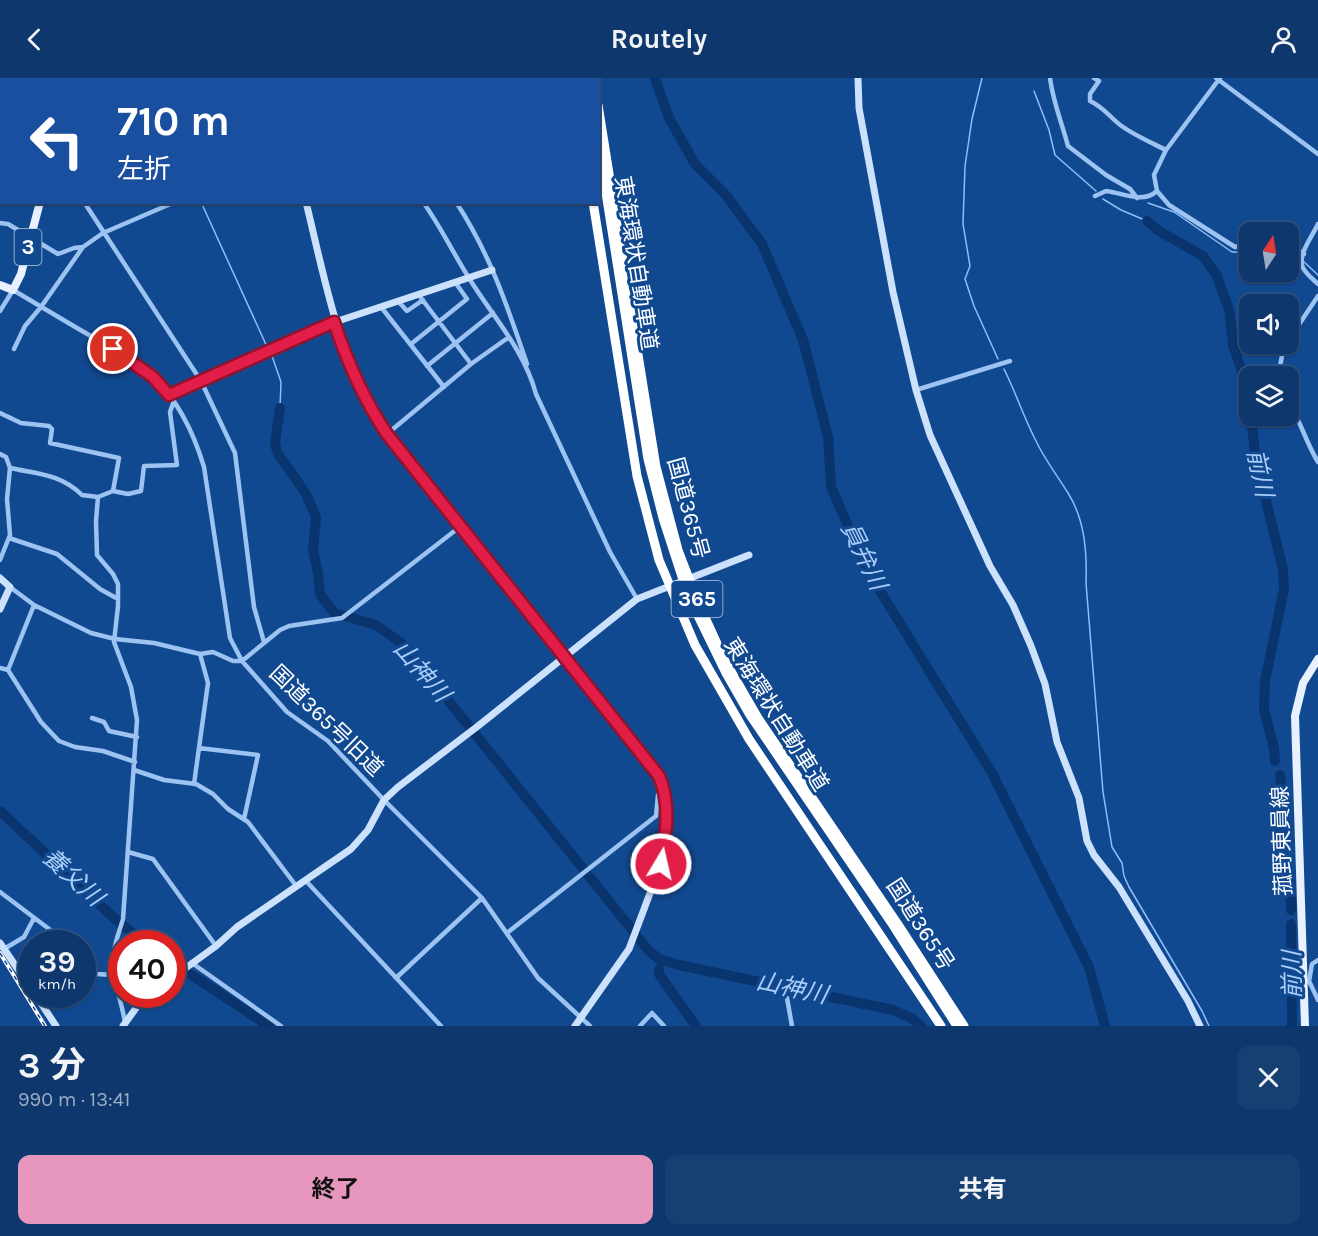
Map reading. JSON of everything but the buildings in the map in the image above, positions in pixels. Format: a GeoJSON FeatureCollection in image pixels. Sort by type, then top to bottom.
{"type":"FeatureCollection","features":[{"type":"Feature","properties":{"kind":"highway","name":"国道365号"},"geometry":{"type":"LineString","coordinates":[[600,117],[656,467],[671,526],[688,578],[720,651],[758,718],[964,1026]]}},
{"type":"Feature","properties":{"kind":"highway","name":"東海環状自動車道"},"geometry":{"type":"LineString","coordinates":[[600,155],[648,459],[663,518],[688,595],[726,673],[750,715],[893,925],[957,1026]]}},
{"type":"Feature","properties":{"kind":"highway","name":"国道365号"},"geometry":{"type":"LineString","coordinates":[[593,204],[637,476],[650,530],[669,586],[695,645],[749,739],[941,1026]]}},
{"type":"Feature","properties":{"kind":"main road","name":"3"},"geometry":{"type":"LineString","coordinates":[[0,285],[13,290],[21,274],[39,204]]}},
{"type":"Feature","properties":{"kind":"main road","name":"菰野東員線"},"geometry":{"type":"LineString","coordinates":[[1305,1026],[1306,981],[1295,716],[1303,683],[1318,659]]}},
{"type":"Feature","properties":{"kind":"street"},"geometry":{"type":"LineString","coordinates":[[858,78],[859,108],[892,292],[916,390],[930,435],[990,566],[1013,605],[1031,646],[1045,684],[1057,742],[1079,798],[1087,841],[1094,855],[1119,886],[1188,1001],[1200,1026]]}},
{"type":"Feature","properties":{"kind":"street"},"geometry":{"type":"LineString","coordinates":[[1050,78],[1053,99],[1065,129],[1068,146],[1106,175],[1130,189],[1137,198]]}},
{"type":"Feature","properties":{"kind":"street"},"geometry":{"type":"LineString","coordinates":[[1095,78],[1099,81],[1090,94],[1090,101],[1103,106],[1107,115],[1125,129],[1166,150]]}},
{"type":"Feature","properties":{"kind":"street"},"geometry":{"type":"LineString","coordinates":[[1239,247],[1235,248],[1169,205],[1157,191],[1154,175],[1166,150],[1218,79],[1318,154]]}},
{"type":"Feature","properties":{"kind":"street"},"geometry":{"type":"LineString","coordinates":[[1095,196],[1106,191],[1137,198],[1150,196],[1157,191]]}},
{"type":"Feature","properties":{"kind":"street"},"geometry":{"type":"LineString","coordinates":[[85,204],[201,381],[235,453],[254,607],[264,642]]}},
{"type":"Feature","properties":{"kind":"street"},"geometry":{"type":"LineString","coordinates":[[14,349],[25,326],[83,247],[103,233],[170,204]]}},
{"type":"Feature","properties":{"kind":"street"},"geometry":{"type":"LineString","coordinates":[[306,204],[334,322],[372,410],[387,434],[659,776],[663,786],[667,802],[661,864],[629,949],[575,1026]]}},
{"type":"Feature","properties":{"kind":"street"},"geometry":{"type":"LineString","coordinates":[[424,204],[530,372]]}},
{"type":"Feature","properties":{"kind":"street"},"geometry":{"type":"LineString","coordinates":[[457,204],[485,251],[502,291],[536,394],[610,552],[637,599]]}},
{"type":"Feature","properties":{"kind":"street"},"geometry":{"type":"LineString","coordinates":[[0,223],[8,224],[58,254],[83,247]]}},
{"type":"Feature","properties":{"kind":"street"},"geometry":{"type":"LineString","coordinates":[[1318,224],[1301,264],[1318,284]]}},
{"type":"Feature","properties":{"kind":"street"},"geometry":{"type":"LineString","coordinates":[[1299,253],[1303,256]]}},
{"type":"Feature","properties":{"kind":"street"},"geometry":{"type":"LineString","coordinates":[[10,468],[54,477],[71,485],[82,495],[98,496],[113,491],[128,494],[141,491],[144,466],[177,465],[170,412],[171,398],[201,381],[334,322],[398,301],[420,297],[492,270]]}},
{"type":"Feature","properties":{"kind":"street"},"geometry":{"type":"LineString","coordinates":[[411,344],[467,299],[455,282]]}},
{"type":"Feature","properties":{"kind":"street"},"geometry":{"type":"LineString","coordinates":[[0,311],[13,290]]}},
{"type":"Feature","properties":{"kind":"street","name":"国道365号旧道"},"geometry":{"type":"LineString","coordinates":[[13,290],[131,360],[153,377],[171,398],[196,443],[204,468],[230,638],[242,661],[287,712],[328,741],[482,897],[537,978],[590,1026]]}},
{"type":"Feature","properties":{"kind":"street"},"geometry":{"type":"LineString","coordinates":[[1299,325],[1318,296]]}},
{"type":"Feature","properties":{"kind":"street"},"geometry":{"type":"LineString","coordinates":[[398,301],[407,311],[420,297]]}},
{"type":"Feature","properties":{"kind":"street"},"geometry":{"type":"LineString","coordinates":[[420,297],[471,363]]}},
{"type":"Feature","properties":{"kind":"street"},"geometry":{"type":"LineString","coordinates":[[381,307],[444,387]]}},
{"type":"Feature","properties":{"kind":"street"},"geometry":{"type":"LineString","coordinates":[[427,366],[493,313]]}},
{"type":"Feature","properties":{"kind":"street"},"geometry":{"type":"LineString","coordinates":[[387,434],[471,363],[509,337]]}},
{"type":"Feature","properties":{"kind":"street"},"geometry":{"type":"LineString","coordinates":[[916,390],[1010,361]]}},
{"type":"Feature","properties":{"kind":"street"},"geometry":{"type":"LineString","coordinates":[[0,413],[21,423],[49,426],[52,429],[50,443],[119,458],[113,491]]}},
{"type":"Feature","properties":{"kind":"street"},"geometry":{"type":"LineString","coordinates":[[1299,422],[1310,450],[1318,462]]}},
{"type":"Feature","properties":{"kind":"street"},"geometry":{"type":"LineString","coordinates":[[0,454],[6,457],[10,468],[9,538],[0,560]]}},
{"type":"Feature","properties":{"kind":"street"},"geometry":{"type":"LineString","coordinates":[[0,486],[8,487]]}},
{"type":"Feature","properties":{"kind":"street"},"geometry":{"type":"LineString","coordinates":[[98,496],[97,555],[116,578],[118,599],[115,639],[133,694],[137,737],[123,919],[120,930]]}},
{"type":"Feature","properties":{"kind":"street"},"geometry":{"type":"LineString","coordinates":[[0,578],[34,605],[81,629],[115,639],[154,643],[200,654],[213,652],[233,661],[242,661],[280,630],[289,626],[342,618],[461,526]]}},
{"type":"Feature","properties":{"kind":"street"},"geometry":{"type":"LineString","coordinates":[[9,538],[57,554],[100,589],[118,599]]}},
{"type":"Feature","properties":{"kind":"street"},"geometry":{"type":"LineString","coordinates":[[186,967],[216,946],[237,927],[351,849],[363,837],[384,800],[637,599],[749,555]]}},
{"type":"Feature","properties":{"kind":"street"},"geometry":{"type":"LineString","coordinates":[[0,609],[10,588]]}},
{"type":"Feature","properties":{"kind":"street"},"geometry":{"type":"LineString","coordinates":[[8,670],[34,605]]}},
{"type":"Feature","properties":{"kind":"street"},"geometry":{"type":"LineString","coordinates":[[194,784],[208,683],[200,654]]}},
{"type":"Feature","properties":{"kind":"street"},"geometry":{"type":"LineString","coordinates":[[0,668],[8,670],[41,722],[59,741],[75,747],[103,751],[135,762]]}},
{"type":"Feature","properties":{"kind":"street"},"geometry":{"type":"LineString","coordinates":[[92,718],[104,722],[109,731],[137,737]]}},
{"type":"Feature","properties":{"kind":"street"},"geometry":{"type":"LineString","coordinates":[[199,748],[258,755],[244,819]]}},
{"type":"Feature","properties":{"kind":"street"},"geometry":{"type":"LineString","coordinates":[[134,770],[164,780],[194,784],[213,794],[228,809],[244,819],[297,887]]}},
{"type":"Feature","properties":{"kind":"street"},"geometry":{"type":"LineString","coordinates":[[507,933],[656,816],[658,795],[663,786]]}},
{"type":"Feature","properties":{"kind":"street"},"geometry":{"type":"LineString","coordinates":[[128,852],[153,859],[216,946]]}},
{"type":"Feature","properties":{"kind":"street"},"geometry":{"type":"LineString","coordinates":[[306,880],[441,1026]]}},
{"type":"Feature","properties":{"kind":"street"},"geometry":{"type":"LineString","coordinates":[[0,892],[50,930]]}},
{"type":"Feature","properties":{"kind":"street"},"geometry":{"type":"LineString","coordinates":[[396,978],[482,897]]}},
{"type":"Feature","properties":{"kind":"street"},"geometry":{"type":"LineString","coordinates":[[18,969],[2,946],[24,937],[34,918]]}},
{"type":"Feature","properties":{"kind":"street"},"geometry":{"type":"LineString","coordinates":[[1318,960],[1312,964],[1306,981],[1318,1000]]}},
{"type":"Feature","properties":{"kind":"street"},"geometry":{"type":"LineString","coordinates":[[190,964],[281,1026]]}},
{"type":"Feature","properties":{"kind":"street"},"geometry":{"type":"LineString","coordinates":[[787,998],[792,1026]]}},
{"type":"Feature","properties":{"kind":"street"},"geometry":{"type":"LineString","coordinates":[[44,1008],[56,1026]]}},
{"type":"Feature","properties":{"kind":"street"},"geometry":{"type":"LineString","coordinates":[[122,1008],[125,1025]]}},
{"type":"Feature","properties":{"kind":"street"},"geometry":{"type":"LineString","coordinates":[[125,1025],[136,1008]]}},
{"type":"Feature","properties":{"kind":"street"},"geometry":{"type":"LineString","coordinates":[[640,1026],[652,1013],[664,1026]]}},
{"type":"Feature","properties":{"kind":"waterway","name":"員弁川"},"geometry":{"type":"LineString","coordinates":[[655,78],[669,118],[695,164],[725,194],[762,244],[803,340],[828,437],[831,487],[869,573],[992,773],[1089,967],[1105,1026]]}},
{"type":"Feature","properties":{"kind":"waterway"},"geometry":{"type":"LineString","coordinates":[[982,78],[972,119],[965,166],[963,224],[970,266],[965,279],[974,306],[998,359]]}},
{"type":"Feature","properties":{"kind":"waterway"},"geometry":{"type":"LineString","coordinates":[[1034,91],[1049,130],[1055,155],[1096,191]]}},
{"type":"Feature","properties":{"kind":"waterway"},"geometry":{"type":"LineString","coordinates":[[1103,199],[1147,221]]}},
{"type":"Feature","properties":{"kind":"waterway"},"geometry":{"type":"LineString","coordinates":[[1148,203],[1174,212],[1232,252],[1239,252]]}},
{"type":"Feature","properties":{"kind":"waterway","name":"山神川"},"geometry":{"type":"LineString","coordinates":[[202,204],[268,349]]}},
{"type":"Feature","properties":{"kind":"waterway","name":"前川"},"geometry":{"type":"LineString","coordinates":[[1147,221],[1159,231],[1203,256],[1216,274],[1229,309],[1233,345],[1248,390],[1256,461],[1283,569],[1284,589],[1265,681],[1264,709],[1275,761]]}},
{"type":"Feature","properties":{"kind":"waterway"},"geometry":{"type":"LineString","coordinates":[[1303,261],[1318,275]]}},
{"type":"Feature","properties":{"kind":"waterway","name":"山神川"},"geometry":{"type":"LineString","coordinates":[[271,353],[281,382],[280,408]]}},
{"type":"Feature","properties":{"kind":"waterway"},"geometry":{"type":"LineString","coordinates":[[1004,369],[1043,455],[1074,503],[1081,525],[1086,560],[1103,792],[1112,847],[1122,863],[1129,887],[1209,1026]]}},
{"type":"Feature","properties":{"kind":"waterway","name":"山神川"},"geometry":{"type":"LineString","coordinates":[[280,408],[275,443],[277,452],[306,494],[316,517],[313,550],[320,594],[334,613],[376,625],[404,645],[649,951],[659,959],[679,965],[893,1010],[913,1019],[921,1026]]}},
{"type":"Feature","properties":{"kind":"waterway","name":"前川"},"geometry":{"type":"LineString","coordinates":[[1280,775],[1283,855],[1290,881],[1291,910]]}},
{"type":"Feature","properties":{"kind":"waterway","name":"養父川"},"geometry":{"type":"LineString","coordinates":[[0,811],[129,930]]}},
{"type":"Feature","properties":{"kind":"waterway","name":"前川"},"geometry":{"type":"LineString","coordinates":[[1291,924],[1292,1026]]}},
{"type":"Feature","properties":{"kind":"waterway","name":"山神川"},"geometry":{"type":"LineString","coordinates":[[659,969],[659,974],[696,1026]]}},
{"type":"Feature","properties":{"kind":"waterway","name":"養父川"},"geometry":{"type":"LineString","coordinates":[[186,971],[269,1026]]}},
{"type":"Feature","properties":{"kind":"railway"},"geometry":{"type":"LineString","coordinates":[[0,953],[45,1026]]}},
{"type":"Feature","properties":{"kind":"route"},"geometry":{"type":"LineString","coordinates":[[113,349],[153,377],[169,395],[334,322],[372,410],[387,434],[659,776],[667,802],[661,864]]}}]}
